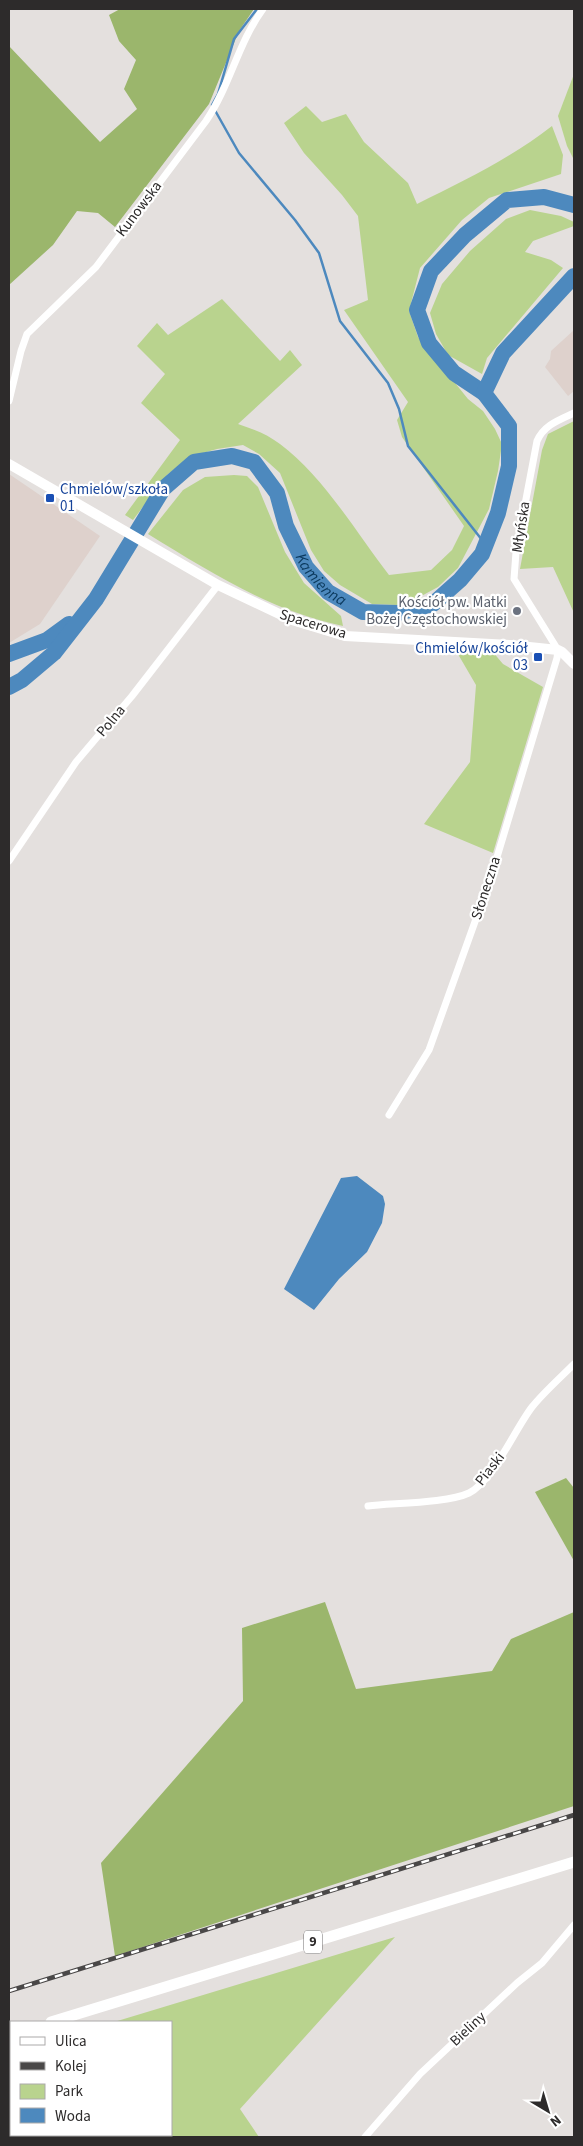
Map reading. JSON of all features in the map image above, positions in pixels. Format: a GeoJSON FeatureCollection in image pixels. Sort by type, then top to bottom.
{"type":"FeatureCollection","features":[{"type":"Feature","properties":{"kind":"main road","name":"9"},"geometry":{"type":"LineString","coordinates":[[54,2021],[574,1862]]}},
{"type":"Feature","properties":{"kind":"street","name":"Kunowska"},"geometry":{"type":"LineString","coordinates":[[9,401],[27,334],[96,267],[218,104],[242,44],[263,9]]}},
{"type":"Feature","properties":{"kind":"street","name":"Młyńska"},"geometry":{"type":"LineString","coordinates":[[558,650],[514,579],[516,552],[537,441],[541,433],[551,424],[574,413]]}},
{"type":"Feature","properties":{"kind":"street","name":"Spacerowa"},"geometry":{"type":"LineString","coordinates":[[9,464],[218,585],[292,620],[345,636],[510,645],[558,650]]}},
{"type":"Feature","properties":{"kind":"street","name":"Polna"},"geometry":{"type":"LineString","coordinates":[[9,861],[71,769],[132,696],[218,585]]}},
{"type":"Feature","properties":{"kind":"street"},"geometry":{"type":"LineString","coordinates":[[558,650],[574,664]]}},
{"type":"Feature","properties":{"kind":"street","name":"Słoneczna"},"geometry":{"type":"LineString","coordinates":[[389,1115],[429,1050],[491,877],[558,650]]}},
{"type":"Feature","properties":{"kind":"street","name":"Piaski"},"geometry":{"type":"LineString","coordinates":[[368,1506],[455,1498],[470,1492],[480,1485],[499,1460],[532,1406],[574,1364]]}},
{"type":"Feature","properties":{"kind":"street","name":"Bieliny"},"geometry":{"type":"LineString","coordinates":[[365,2137],[420,2074],[517,1983],[542,1963],[574,1925]]}},
{"type":"Feature","properties":{"kind":"shaded area"},"geometry":{"type":"Polygon","coordinates":[[[574,330],[574,391],[568,396],[545,367],[550,359],[551,351],[574,330]]]}},
{"type":"Feature","properties":{"kind":"shaded area"},"geometry":{"type":"Polygon","coordinates":[[[9,474],[100,536],[40,624],[9,643],[9,474]]]}},
{"type":"Feature","properties":{"kind":"green space"},"geometry":{"type":"Polygon","coordinates":[[[120,9],[254,9],[239,31],[209,104],[115,227],[98,213],[77,211],[53,245],[9,285],[9,46],[100,142],[137,109],[124,89],[136,60],[119,41],[109,15],[120,9]]]}},
{"type":"Feature","properties":{"kind":"green space"},"geometry":{"type":"Polygon","coordinates":[[[574,74],[574,160],[567,146],[558,116],[574,74]]]}},
{"type":"Feature","properties":{"kind":"green space"},"geometry":{"type":"Polygon","coordinates":[[[306,106],[322,122],[346,114],[364,142],[408,183],[417,204],[504,159],[552,126],[563,155],[561,174],[489,198],[462,220],[420,268],[409,311],[418,337],[468,399],[483,411],[502,444],[489,509],[458,568],[438,587],[414,600],[397,605],[372,604],[340,585],[324,571],[311,550],[280,473],[259,454],[243,445],[217,449],[189,457],[167,475],[133,520],[125,515],[180,440],[141,403],[165,374],[137,346],[157,323],[168,335],[222,299],[280,361],[290,350],[302,365],[238,424],[270,437],[296,457],[311,472],[338,505],[389,575],[431,570],[452,550],[464,526],[402,437],[397,420],[408,402],[344,310],[368,300],[358,216],[342,195],[304,153],[284,123],[306,106]]]}},
{"type":"Feature","properties":{"kind":"green space"},"geometry":{"type":"Polygon","coordinates":[[[530,210],[561,216],[574,222],[574,226],[533,241],[525,252],[551,260],[563,268],[487,358],[482,374],[448,355],[436,334],[430,313],[442,284],[470,251],[506,219],[530,210]]]}},
{"type":"Feature","properties":{"kind":"green space"},"geometry":{"type":"Polygon","coordinates":[[[574,421],[574,613],[553,567],[520,569],[542,450],[548,434],[574,421]]]}},
{"type":"Feature","properties":{"kind":"green space"},"geometry":{"type":"Polygon","coordinates":[[[247,476],[258,487],[285,552],[304,583],[341,616],[343,626],[291,611],[242,589],[148,534],[183,490],[205,477],[247,476]]]}},
{"type":"Feature","properties":{"kind":"green space"},"geometry":{"type":"Polygon","coordinates":[[[455,649],[492,651],[503,664],[543,687],[493,853],[424,824],[470,762],[476,685],[455,649]]]}},
{"type":"Feature","properties":{"kind":"green space"},"geometry":{"type":"Polygon","coordinates":[[[566,1478],[574,1488],[574,1561],[535,1492],[566,1478]]]}},
{"type":"Feature","properties":{"kind":"green space"},"geometry":{"type":"Polygon","coordinates":[[[325,1602],[356,1689],[492,1671],[511,1639],[574,1612],[574,1806],[115,1956],[101,1863],[243,1701],[242,1628],[325,1602]]]}},
{"type":"Feature","properties":{"kind":"green space"},"geometry":{"type":"Polygon","coordinates":[[[395,1937],[240,2109],[259,2137],[9,2137],[9,2054],[10,2136],[172,2136],[172,2021],[117,2021],[395,1937]]]}},
{"type":"Feature","properties":{"kind":"water"},"geometry":{"type":"Polygon","coordinates":[[[357,1176],[383,1196],[385,1204],[382,1223],[367,1252],[339,1279],[314,1310],[284,1289],[341,1178],[357,1176]]]}},
{"type":"Feature","properties":{"kind":"waterway"},"geometry":{"type":"LineString","coordinates":[[257,9],[234,39],[218,94],[212,105],[239,153],[295,220],[319,253],[340,321],[388,383],[399,409],[408,446],[486,545]]}},
{"type":"Feature","properties":{"kind":"waterway","name":"Kamienna"},"geometry":{"type":"LineString","coordinates":[[484,393],[454,373],[429,343],[417,310],[431,271],[465,235],[507,200],[544,197],[574,205]]}},
{"type":"Feature","properties":{"kind":"waterway","name":"Kamienna"},"geometry":{"type":"LineString","coordinates":[[9,687],[22,680],[54,653],[96,599],[163,489],[194,462],[232,456],[254,462],[277,493],[286,526],[306,567],[328,592],[363,612],[398,613],[433,604],[460,580],[482,554],[498,513],[509,466],[509,426],[484,393],[503,353],[574,276]]}},
{"type":"Feature","properties":{"kind":"waterway","name":"Kamienna"},"geometry":{"type":"LineString","coordinates":[[9,654],[47,640],[69,624]]}},
{"type":"Feature","properties":{"kind":"railway"},"geometry":{"type":"LineString","coordinates":[[9,1991],[574,1815]]}},
{"type":"Feature","properties":{"kind":"place","name":"Chmielów/szkoła 01"},"geometry":{"type":"Point","coordinates":[50,498]}},
{"type":"Feature","properties":{"kind":"place","name":"Kościół pw. Matki Bożej Częstochowskiej"},"geometry":{"type":"Point","coordinates":[517,611]}},
{"type":"Feature","properties":{"kind":"place","name":"Chmielów/kościół 03"},"geometry":{"type":"Point","coordinates":[538,657]}}]}
